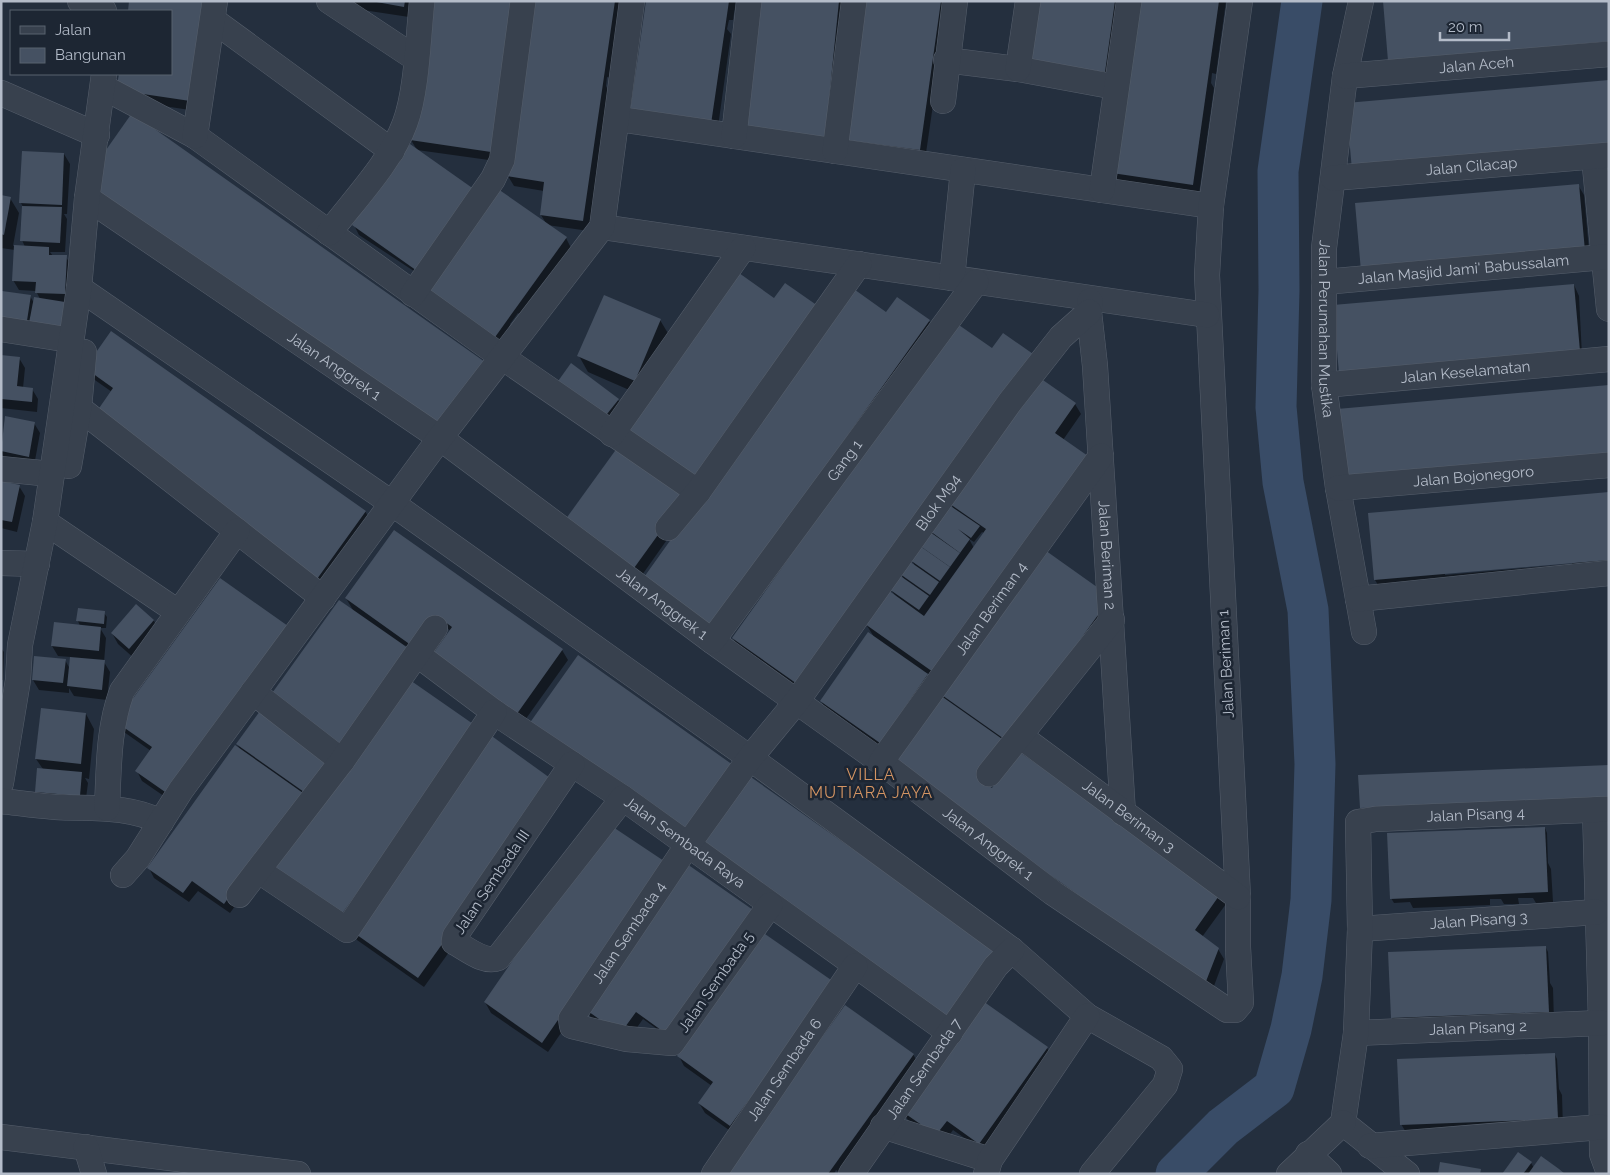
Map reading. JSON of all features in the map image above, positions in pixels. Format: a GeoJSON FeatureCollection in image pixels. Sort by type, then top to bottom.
{"type":"FeatureCollection","features":[{"type":"Feature","properties":{"kind":"street"},"geometry":{"type":"LineString","coordinates":[[80,1],[102,10]]}},
{"type":"Feature","properties":{"kind":"street"},"geometry":{"type":"LineString","coordinates":[[329,1],[415,58]]}},
{"type":"Feature","properties":{"kind":"street"},"geometry":{"type":"LineString","coordinates":[[329,233],[392,151],[405,124],[411,105],[422,1]]}},
{"type":"Feature","properties":{"kind":"street"},"geometry":{"type":"LineString","coordinates":[[413,294],[493,179],[502,160],[523,1]]}},
{"type":"Feature","properties":{"kind":"street"},"geometry":{"type":"LineString","coordinates":[[123,875],[138,858],[181,790],[440,438],[602,227],[618,119],[632,1]]}},
{"type":"Feature","properties":{"kind":"street"},"geometry":{"type":"LineString","coordinates":[[734,136],[749,1]]}},
{"type":"Feature","properties":{"kind":"street"},"geometry":{"type":"LineString","coordinates":[[835,151],[854,1]]}},
{"type":"Feature","properties":{"kind":"street"},"geometry":{"type":"LineString","coordinates":[[943,101],[946,60],[955,1]]}},
{"type":"Feature","properties":{"kind":"street"},"geometry":{"type":"LineString","coordinates":[[1018,69],[1028,1]]}},
{"type":"Feature","properties":{"kind":"street"},"geometry":{"type":"LineString","coordinates":[[1102,190],[1129,1]]}},
{"type":"Feature","properties":{"kind":"street","name":"Jalan Beriman 1"},"geometry":{"type":"LineString","coordinates":[[1235,1010],[1241,1003],[1238,897],[1207,315],[1207,275],[1212,206],[1240,1]]}},
{"type":"Feature","properties":{"kind":"street","name":"Jalan Perumahan Mustika"},"geometry":{"type":"LineString","coordinates":[[1361,1],[1345,76],[1324,248],[1324,385],[1338,488],[1364,632]]}},
{"type":"Feature","properties":{"kind":"street"},"geometry":{"type":"LineString","coordinates":[[195,136],[214,10],[392,151]]}},
{"type":"Feature","properties":{"kind":"street","name":"Jalan Aceh"},"geometry":{"type":"LineString","coordinates":[[1345,76],[1609,54]]}},
{"type":"Feature","properties":{"kind":"street"},"geometry":{"type":"LineString","coordinates":[[946,60],[1018,69],[1116,87]]}},
{"type":"Feature","properties":{"kind":"street"},"geometry":{"type":"LineString","coordinates":[[2,776],[18,680],[20,645],[37,564],[51,527],[79,408],[87,198],[104,80],[195,136],[502,357],[698,492]]}},
{"type":"Feature","properties":{"kind":"street"},"geometry":{"type":"LineString","coordinates":[[1,93],[97,135]]}},
{"type":"Feature","properties":{"kind":"street"},"geometry":{"type":"LineString","coordinates":[[618,119],[1212,206]]}},
{"type":"Feature","properties":{"kind":"street"},"geometry":{"type":"LineString","coordinates":[[1602,156],[1604,257],[1609,309]]}},
{"type":"Feature","properties":{"kind":"street","name":"Jalan Cilacap"},"geometry":{"type":"LineString","coordinates":[[1333,178],[1602,156]]}},
{"type":"Feature","properties":{"kind":"street"},"geometry":{"type":"LineString","coordinates":[[963,170],[964,280]]}},
{"type":"Feature","properties":{"kind":"street","name":"Jalan Anggrek 1"},"geometry":{"type":"LineString","coordinates":[[87,198],[440,438],[712,641],[881,762],[1053,893],[1227,1010],[1235,1010]]}},
{"type":"Feature","properties":{"kind":"street"},"geometry":{"type":"LineString","coordinates":[[602,227],[964,280],[1090,305],[1207,315]]}},
{"type":"Feature","properties":{"kind":"street"},"geometry":{"type":"LineString","coordinates":[[612,434],[743,248]]}},
{"type":"Feature","properties":{"kind":"street","name":"Jalan Masjid Jami' Babussalam"},"geometry":{"type":"LineString","coordinates":[[1324,282],[1604,257]]}},
{"type":"Feature","properties":{"kind":"street"},"geometry":{"type":"LineString","coordinates":[[668,528],[698,492],[859,264]]}},
{"type":"Feature","properties":{"kind":"street","name":"Gang 1"},"geometry":{"type":"LineString","coordinates":[[712,641],[964,280]]}},
{"type":"Feature","properties":{"kind":"street"},"geometry":{"type":"LineString","coordinates":[[51,527],[51,474],[70,340],[84,292]]}},
{"type":"Feature","properties":{"kind":"street"},"geometry":{"type":"LineString","coordinates":[[84,292],[392,504],[750,758],[1004,958],[1087,1016],[1161,1058],[1170,1069],[1165,1085],[1092,1174]]}},
{"type":"Feature","properties":{"kind":"street","name":"Jalan Beriman 2"},"geometry":{"type":"LineString","coordinates":[[1090,305],[1124,813]]}},
{"type":"Feature","properties":{"kind":"street","name":"Blok M94"},"geometry":{"type":"LineString","coordinates":[[750,758],[797,701],[1010,402],[1061,337],[1090,305]]}},
{"type":"Feature","properties":{"kind":"street"},"geometry":{"type":"LineString","coordinates":[[1,329],[70,340]]}},
{"type":"Feature","properties":{"kind":"street","name":"Jalan Keselamatan"},"geometry":{"type":"LineString","coordinates":[[1324,385],[1609,359]]}},
{"type":"Feature","properties":{"kind":"street"},"geometry":{"type":"LineString","coordinates":[[79,408],[323,598]]}},
{"type":"Feature","properties":{"kind":"street","name":"Jalan Beriman 4"},"geometry":{"type":"LineString","coordinates":[[881,762],[1100,456]]}},
{"type":"Feature","properties":{"kind":"street","name":"Jalan Bojonegoro"},"geometry":{"type":"LineString","coordinates":[[1338,488],[1609,465]]}},
{"type":"Feature","properties":{"kind":"street"},"geometry":{"type":"LineString","coordinates":[[1,469],[51,474]]}},
{"type":"Feature","properties":{"kind":"street"},"geometry":{"type":"LineString","coordinates":[[51,527],[178,612]]}},
{"type":"Feature","properties":{"kind":"street"},"geometry":{"type":"LineString","coordinates":[[107,808],[109,752],[114,713],[122,691],[237,531]]}},
{"type":"Feature","properties":{"kind":"street"},"geometry":{"type":"LineString","coordinates":[[1,563],[37,564]]}},
{"type":"Feature","properties":{"kind":"street"},"geometry":{"type":"LineString","coordinates":[[1358,599],[1609,573]]}},
{"type":"Feature","properties":{"kind":"street"},"geometry":{"type":"LineString","coordinates":[[989,774],[1112,620]]}},
{"type":"Feature","properties":{"kind":"street"},"geometry":{"type":"LineString","coordinates":[[239,895],[342,761],[418,655],[434,628]]}},
{"type":"Feature","properties":{"kind":"street","name":"Jalan Sembada Raya"},"geometry":{"type":"LineString","coordinates":[[418,655],[494,712],[623,798],[687,846],[950,1033]]}},
{"type":"Feature","properties":{"kind":"street"},"geometry":{"type":"LineString","coordinates":[[253,692],[342,761]]}},
{"type":"Feature","properties":{"kind":"street"},"geometry":{"type":"LineString","coordinates":[[259,871],[347,930],[494,712]]}},
{"type":"Feature","properties":{"kind":"street","name":"Jalan Beriman 3"},"geometry":{"type":"LineString","coordinates":[[1020,736],[1238,897]]}},
{"type":"Feature","properties":{"kind":"street","name":"Jalan Sembada 4"},"geometry":{"type":"LineString","coordinates":[[571,1019],[687,846],[750,758]]}},
{"type":"Feature","properties":{"kind":"street","name":"Jalan Sembada III"},"geometry":{"type":"LineString","coordinates":[[572,764],[455,936],[454,942],[477,955],[493,960],[498,958],[623,798]]}},
{"type":"Feature","properties":{"kind":"street"},"geometry":{"type":"LineString","coordinates":[[1,801],[54,807],[107,808],[148,815],[161,822]]}},
{"type":"Feature","properties":{"kind":"street"},"geometry":{"type":"LineString","coordinates":[[1602,809],[1596,912],[1601,1023],[1602,1154],[1609,1173]]}},
{"type":"Feature","properties":{"kind":"street","name":"Jalan Pisang 4"},"geometry":{"type":"LineString","coordinates":[[1360,929],[1358,822],[1376,819],[1602,809]]}},
{"type":"Feature","properties":{"kind":"street","name":"Jalan Sembada 5"},"geometry":{"type":"LineString","coordinates":[[571,1019],[572,1026],[618,1037],[672,1043],[770,905]]}},
{"type":"Feature","properties":{"kind":"street","name":"Jalan Pisang 3"},"geometry":{"type":"LineString","coordinates":[[1360,929],[1596,912]]}},
{"type":"Feature","properties":{"kind":"street"},"geometry":{"type":"LineString","coordinates":[[1289,1174],[1343,1123],[1356,1033],[1360,929]]}},
{"type":"Feature","properties":{"kind":"street","name":"Jalan Sembada 7"},"geometry":{"type":"LineString","coordinates":[[852,1174],[883,1126],[1004,958]]}},
{"type":"Feature","properties":{"kind":"street","name":"Jalan Sembada 6"},"geometry":{"type":"LineString","coordinates":[[714,1174],[855,966]]}},
{"type":"Feature","properties":{"kind":"street"},"geometry":{"type":"LineString","coordinates":[[883,1126],[988,1167],[1087,1016]]}},
{"type":"Feature","properties":{"kind":"street","name":"Jalan Pisang 2"},"geometry":{"type":"LineString","coordinates":[[1356,1033],[1601,1023]]}},
{"type":"Feature","properties":{"kind":"street"},"geometry":{"type":"LineString","coordinates":[[1343,1123],[1397,1171]]}},
{"type":"Feature","properties":{"kind":"street"},"geometry":{"type":"LineString","coordinates":[[1370,1146],[1602,1126]]}},
{"type":"Feature","properties":{"kind":"street"},"geometry":{"type":"LineString","coordinates":[[1,1137],[298,1174]]}},
{"type":"Feature","properties":{"kind":"street"},"geometry":{"type":"LineString","coordinates":[[86,1147],[94,1174]]}},
{"type":"Feature","properties":{"kind":"street"},"geometry":{"type":"LineString","coordinates":[[1308,1154],[1329,1174]]}},
{"type":"Feature","properties":{"kind":"building"},"geometry":{"type":"Polygon","coordinates":[[[129,1],[212,1],[197,102],[116,90],[119,75],[172,75],[172,10],[128,10],[129,1]]]}},
{"type":"Feature","properties":{"kind":"building"},"geometry":{"type":"Polygon","coordinates":[[[371,1],[405,1],[404,7],[371,1]]]}},
{"type":"Feature","properties":{"kind":"building"},"geometry":{"type":"Polygon","coordinates":[[[430,1],[512,1],[491,152],[410,140],[430,1]]]}},
{"type":"Feature","properties":{"kind":"building"},"geometry":{"type":"Polygon","coordinates":[[[532,1],[615,1],[583,221],[540,215],[544,182],[507,176],[532,1]]]}},
{"type":"Feature","properties":{"kind":"building"},"geometry":{"type":"Polygon","coordinates":[[[646,1],[729,1],[710,131],[629,119],[646,1]]]}},
{"type":"Feature","properties":{"kind":"building"},"geometry":{"type":"Polygon","coordinates":[[[757,1],[839,1],[825,138],[744,129],[757,1]]]}},
{"type":"Feature","properties":{"kind":"building"},"geometry":{"type":"Polygon","coordinates":[[[858,1],[941,1],[920,150],[839,139],[858,1]]]}},
{"type":"Feature","properties":{"kind":"building"},"geometry":{"type":"Polygon","coordinates":[[[1032,1],[1115,1],[1105,72],[1024,61],[1032,1]]]}},
{"type":"Feature","properties":{"kind":"building"},"geometry":{"type":"Polygon","coordinates":[[[1137,1],[1219,1],[1193,185],[1112,173],[1137,1]]]}},
{"type":"Feature","properties":{"kind":"building"},"geometry":{"type":"Polygon","coordinates":[[[1383,1],[1609,1],[1609,41],[1388,61],[1383,1]]]}},
{"type":"Feature","properties":{"kind":"building"},"geometry":{"type":"Polygon","coordinates":[[[1609,80],[1609,148],[1352,170],[1346,103],[1609,80]]]}},
{"type":"Feature","properties":{"kind":"building"},"geometry":{"type":"Polygon","coordinates":[[[132,113],[485,362],[436,430],[112,202],[91,183],[106,150],[132,113]]]}},
{"type":"Feature","properties":{"kind":"building"},"geometry":{"type":"Polygon","coordinates":[[[410,144],[478,192],[420,273],[352,225],[410,144]]]}},
{"type":"Feature","properties":{"kind":"building"},"geometry":{"type":"Polygon","coordinates":[[[22,151],[64,153],[62,205],[19,203],[22,151]]]}},
{"type":"Feature","properties":{"kind":"building"},"geometry":{"type":"Polygon","coordinates":[[[1579,184],[1585,251],[1361,271],[1355,203],[1579,184]]]}},
{"type":"Feature","properties":{"kind":"building"},"geometry":{"type":"Polygon","coordinates":[[[498,189],[567,237],[493,340],[424,292],[498,189]]]}},
{"type":"Feature","properties":{"kind":"building"},"geometry":{"type":"Polygon","coordinates":[[[1,195],[11,197],[4,235],[1,234],[1,195]]]}},
{"type":"Feature","properties":{"kind":"building"},"geometry":{"type":"Polygon","coordinates":[[[22,206],[62,207],[60,243],[20,241],[22,206]]]}},
{"type":"Feature","properties":{"kind":"building"},"geometry":{"type":"Polygon","coordinates":[[[14,245],[49,247],[49,255],[67,255],[65,294],[35,293],[36,282],[12,281],[14,245]]]}},
{"type":"Feature","properties":{"kind":"building"},"geometry":{"type":"Polygon","coordinates":[[[739,273],[774,298],[785,283],[818,306],[695,479],[626,430],[739,273]]]}},
{"type":"Feature","properties":{"kind":"building"},"geometry":{"type":"Polygon","coordinates":[[[1574,284],[1580,351],[1339,373],[1333,305],[1574,284]]]}},
{"type":"Feature","properties":{"kind":"building"},"geometry":{"type":"Polygon","coordinates":[[[851,287],[886,312],[897,297],[930,320],[710,628],[642,580],[851,287]]]}},
{"type":"Feature","properties":{"kind":"building"},"geometry":{"type":"Polygon","coordinates":[[[2,291],[31,295],[26,327],[1,323],[2,291]]]}},
{"type":"Feature","properties":{"kind":"building"},"geometry":{"type":"Polygon","coordinates":[[[604,295],[661,319],[635,381],[577,356],[604,295]]]}},
{"type":"Feature","properties":{"kind":"building"},"geometry":{"type":"Polygon","coordinates":[[[34,297],[65,302],[61,328],[29,323],[34,297]]]}},
{"type":"Feature","properties":{"kind":"building"},"geometry":{"type":"Polygon","coordinates":[[[956,323],[992,348],[1003,333],[1036,356],[800,686],[732,638],[956,323]]]}},
{"type":"Feature","properties":{"kind":"building"},"geometry":{"type":"Polygon","coordinates":[[[111,331],[366,511],[317,579],[93,417],[113,388],[85,368],[111,331]]]}},
{"type":"Feature","properties":{"kind":"building"},"geometry":{"type":"Polygon","coordinates":[[[1,355],[20,357],[17,386],[33,388],[32,402],[1,399],[1,355]]]}},
{"type":"Feature","properties":{"kind":"building"},"geometry":{"type":"Polygon","coordinates":[[[571,363],[619,399],[603,419],[556,384],[571,363]]]}},
{"type":"Feature","properties":{"kind":"building"},"geometry":{"type":"Polygon","coordinates":[[[1040,378],[1076,403],[1055,433],[1088,456],[933,672],[865,624],[888,590],[924,616],[974,546],[986,529],[950,504],[1040,378]]]}},
{"type":"Feature","properties":{"kind":"building"},"geometry":{"type":"Polygon","coordinates":[[[1609,385],[1609,453],[1343,476],[1337,409],[1609,385]]]}},
{"type":"Feature","properties":{"kind":"building"},"geometry":{"type":"Polygon","coordinates":[[[5,416],[35,422],[29,457],[1,451],[5,416]]]}},
{"type":"Feature","properties":{"kind":"building"},"geometry":{"type":"Polygon","coordinates":[[[620,444],[689,492],[629,575],[560,527],[620,444]]]}},
{"type":"Feature","properties":{"kind":"building"},"geometry":{"type":"Polygon","coordinates":[[[1,481],[20,485],[12,522],[1,520],[1,481]]]}},
{"type":"Feature","properties":{"kind":"building"},"geometry":{"type":"Polygon","coordinates":[[[1609,492],[1609,560],[1374,580],[1368,513],[1609,492]]]}},
{"type":"Feature","properties":{"kind":"building"},"geometry":{"type":"Polygon","coordinates":[[[949,505],[980,526],[971,538],[958,529],[970,539],[960,553],[930,531],[949,505]]]}},
{"type":"Feature","properties":{"kind":"building"},"geometry":{"type":"Polygon","coordinates":[[[394,530],[563,649],[514,718],[430,658],[452,627],[437,616],[415,648],[345,598],[394,530]]]}},
{"type":"Feature","properties":{"kind":"building"},"geometry":{"type":"Polygon","coordinates":[[[930,532],[960,553],[950,567],[920,546],[930,532]]]}},
{"type":"Feature","properties":{"kind":"building"},"geometry":{"type":"Polygon","coordinates":[[[920,546],[950,567],[940,581],[910,560],[920,546]]]}},
{"type":"Feature","properties":{"kind":"building"},"geometry":{"type":"Polygon","coordinates":[[[1042,548],[1111,597],[1007,741],[939,693],[1042,548]]]}},
{"type":"Feature","properties":{"kind":"building"},"geometry":{"type":"Polygon","coordinates":[[[909,561],[939,582],[930,595],[900,574],[909,561]]]}},
{"type":"Feature","properties":{"kind":"building"},"geometry":{"type":"Polygon","coordinates":[[[899,575],[929,596],[919,610],[889,589],[899,575]]]}},
{"type":"Feature","properties":{"kind":"building"},"geometry":{"type":"Polygon","coordinates":[[[220,578],[288,626],[168,794],[135,771],[152,747],[116,722],[220,578]]]}},
{"type":"Feature","properties":{"kind":"building"},"geometry":{"type":"Polygon","coordinates":[[[339,600],[408,648],[339,745],[270,696],[339,600]]]}},
{"type":"Feature","properties":{"kind":"building"},"geometry":{"type":"Polygon","coordinates":[[[136,604],[154,620],[129,649],[111,633],[136,604]]]}},
{"type":"Feature","properties":{"kind":"building"},"geometry":{"type":"Polygon","coordinates":[[[78,608],[105,611],[104,624],[76,621],[78,608]]]}},
{"type":"Feature","properties":{"kind":"building"},"geometry":{"type":"Polygon","coordinates":[[[54,622],[101,627],[99,651],[51,646],[54,622]]]}},
{"type":"Feature","properties":{"kind":"building"},"geometry":{"type":"Polygon","coordinates":[[[868,632],[928,674],[880,743],[820,701],[868,632]]]}},
{"type":"Feature","properties":{"kind":"building"},"geometry":{"type":"Polygon","coordinates":[[[578,655],[733,765],[685,833],[529,724],[578,655]]]}},
{"type":"Feature","properties":{"kind":"building"},"geometry":{"type":"Polygon","coordinates":[[[34,656],[66,659],[63,683],[32,680],[34,656]]]}},
{"type":"Feature","properties":{"kind":"building"},"geometry":{"type":"Polygon","coordinates":[[[70,657],[105,660],[102,690],[67,686],[70,657]]]}},
{"type":"Feature","properties":{"kind":"building"},"geometry":{"type":"Polygon","coordinates":[[[407,678],[476,726],[336,922],[268,873],[407,678]]]}},
{"type":"Feature","properties":{"kind":"building"},"geometry":{"type":"Polygon","coordinates":[[[937,693],[1005,741],[978,778],[992,788],[1018,751],[1221,893],[1195,930],[1219,948],[1205,984],[888,761],[937,693]]]}},
{"type":"Feature","properties":{"kind":"building"},"geometry":{"type":"Polygon","coordinates":[[[41,708],[86,713],[81,764],[35,759],[41,708]]]}},
{"type":"Feature","properties":{"kind":"building"},"geometry":{"type":"Polygon","coordinates":[[[260,711],[328,759],[304,792],[236,744],[260,711]]]}},
{"type":"Feature","properties":{"kind":"building"},"geometry":{"type":"Polygon","coordinates":[[[489,734],[557,783],[418,978],[350,930],[489,734]]]}},
{"type":"Feature","properties":{"kind":"building"},"geometry":{"type":"Polygon","coordinates":[[[235,745],[303,793],[224,904],[192,881],[183,893],[147,868],[235,745]]]}},
{"type":"Feature","properties":{"kind":"building"},"geometry":{"type":"Polygon","coordinates":[[[1609,765],[1609,798],[1360,808],[1358,775],[1609,765]]]}},
{"type":"Feature","properties":{"kind":"building"},"geometry":{"type":"Polygon","coordinates":[[[37,768],[82,772],[80,796],[35,792],[37,768]]]}},
{"type":"Feature","properties":{"kind":"building"},"geometry":{"type":"Polygon","coordinates":[[[748,775],[997,951],[948,1019],[699,844],[748,775]]]}},
{"type":"Feature","properties":{"kind":"building"},"geometry":{"type":"Polygon","coordinates":[[[607,823],[667,863],[542,1043],[484,1002],[607,823]]]}},
{"type":"Feature","properties":{"kind":"building"},"geometry":{"type":"Polygon","coordinates":[[[1545,827],[1548,892],[1390,899],[1387,833],[1545,827]]]}},
{"type":"Feature","properties":{"kind":"building"},"geometry":{"type":"Polygon","coordinates":[[[687,864],[756,912],[668,1035],[636,1012],[620,1034],[585,1009],[687,864]]]}},
{"type":"Feature","properties":{"kind":"building"},"geometry":{"type":"Polygon","coordinates":[[[765,934],[834,982],[730,1126],[698,1103],[713,1082],[677,1056],[765,934]]]}},
{"type":"Feature","properties":{"kind":"building"},"geometry":{"type":"Polygon","coordinates":[[[1546,946],[1549,1012],[1391,1018],[1388,952],[1546,946]]]}},
{"type":"Feature","properties":{"kind":"building"},"geometry":{"type":"Polygon","coordinates":[[[980,999],[1048,1047],[979,1144],[947,1121],[936,1135],[900,1110],[980,999]]]}},
{"type":"Feature","properties":{"kind":"building"},"geometry":{"type":"Polygon","coordinates":[[[845,1005],[914,1054],[828,1174],[725,1174],[845,1005]]]}},
{"type":"Feature","properties":{"kind":"building"},"geometry":{"type":"Polygon","coordinates":[[[1555,1053],[1558,1119],[1400,1125],[1397,1059],[1555,1053]]]}},
{"type":"Feature","properties":{"kind":"building"},"geometry":{"type":"Polygon","coordinates":[[[1518,1152],[1532,1162],[1523,1174],[1502,1174],[1518,1152]]]}},
{"type":"Feature","properties":{"kind":"building"},"geometry":{"type":"Polygon","coordinates":[[[1541,1156],[1559,1169],[1565,1174],[1528,1174],[1541,1156]]]}},
{"type":"Feature","properties":{"kind":"building"},"geometry":{"type":"Polygon","coordinates":[[[1440,1162],[1481,1169],[1480,1174],[1438,1174],[1440,1162]]]}},
{"type":"Feature","properties":{"kind":"waterway"},"geometry":{"type":"LineString","coordinates":[[1176,1174],[1223,1127],[1274,1088],[1291,1029],[1302,976],[1311,900],[1315,764],[1308,610],[1283,482],[1276,407],[1279,290],[1278,171],[1302,1]]}},
{"type":"Feature","properties":{"kind":"district","name":"VILLA MUTIARA JAYA"},"geometry":{"type":"Point","coordinates":[871,783]}}]}
